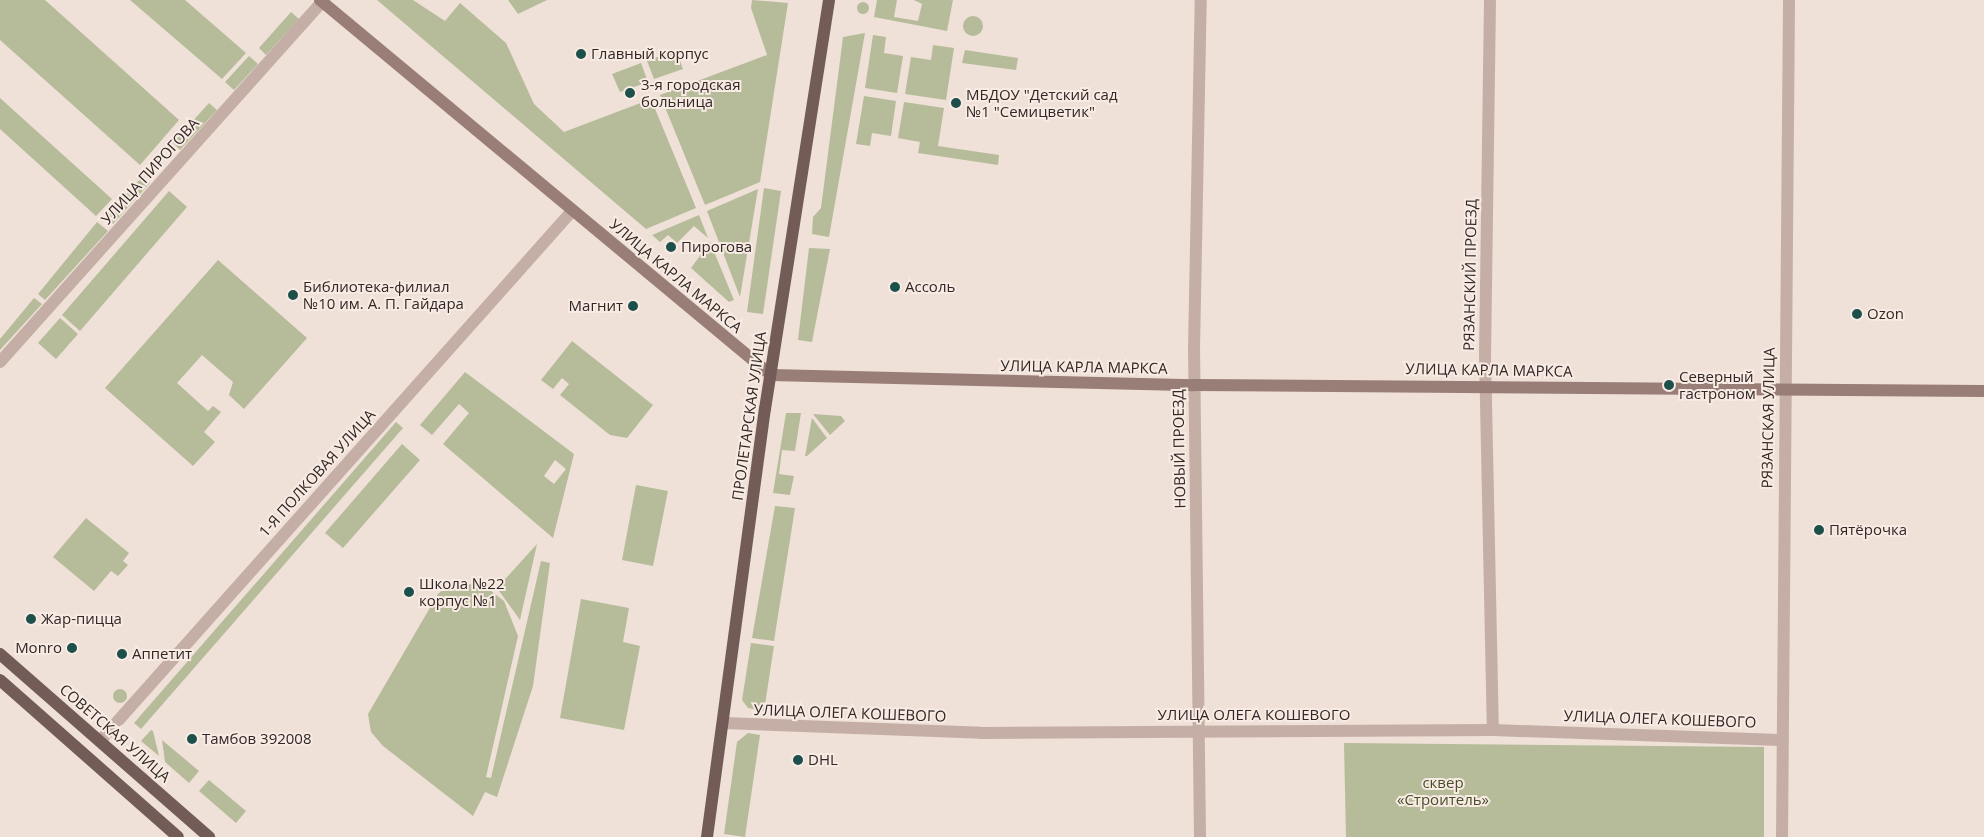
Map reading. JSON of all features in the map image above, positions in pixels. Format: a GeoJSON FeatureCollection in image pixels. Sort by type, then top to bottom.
{"type":"FeatureCollection","features":[{"type":"Feature","properties":{"kind":"main road","name":"ПРОЛЕТАРСКАЯ УЛИЦА"},"geometry":{"type":"LineString","coordinates":[[707,837],[725,723],[771,375],[829,0]]}},
{"type":"Feature","properties":{"kind":"main road","name":"УЛИЦА КАРЛА МАРКСА"},"geometry":{"type":"LineString","coordinates":[[322,1],[771,375],[1194,385],[1984,391]]}},
{"type":"Feature","properties":{"kind":"main road","name":"СОВЕТСКАЯ УЛИЦА"},"geometry":{"type":"LineString","coordinates":[[0,654],[209,837]]}},
{"type":"Feature","properties":{"kind":"main road"},"geometry":{"type":"LineString","coordinates":[[0,680],[178,837]]}},
{"type":"Feature","properties":{"kind":"main road","name":"1-Я ПОЛКОВАЯ УЛИЦА"},"geometry":{"type":"LineString","coordinates":[[86,756],[100,741]]}},
{"type":"Feature","properties":{"kind":"street","name":"НОВЫЙ ПРОЕЗД"},"geometry":{"type":"LineString","coordinates":[[1200,837],[1202,732],[1194,385],[1201,0]]}},
{"type":"Feature","properties":{"kind":"street","name":"РЯЗАНСКИЙ ПРОЕЗД"},"geometry":{"type":"LineString","coordinates":[[1490,0],[1485,386],[1493,730]]}},
{"type":"Feature","properties":{"kind":"street","name":"РЯЗАНСКАЯ УЛИЦА"},"geometry":{"type":"LineString","coordinates":[[1782,837],[1784,390],[1789,0]]}},
{"type":"Feature","properties":{"kind":"street","name":"УЛИЦА ПИРОГОВА"},"geometry":{"type":"LineString","coordinates":[[0,362],[322,1]]}},
{"type":"Feature","properties":{"kind":"street","name":"1-Я ПОЛКОВАЯ УЛИЦА"},"geometry":{"type":"LineString","coordinates":[[100,741],[572,211]]}},
{"type":"Feature","properties":{"kind":"street","name":"УЛИЦА ОЛЕГА КОШЕВОГО"},"geometry":{"type":"LineString","coordinates":[[725,723],[981,733],[1493,730],[1783,740]]}},
{"type":"Feature","properties":{"kind":"green space"},"geometry":{"type":"Polygon","coordinates":[[[0,0],[45,0],[179,120],[140,165],[0,40],[0,0]]]}},
{"type":"Feature","properties":{"kind":"green space"},"geometry":{"type":"Polygon","coordinates":[[[130,0],[185,0],[246,53],[222,79],[130,0]]]}},
{"type":"Feature","properties":{"kind":"green space"},"geometry":{"type":"Polygon","coordinates":[[[377,0],[413,0],[445,21],[460,3],[506,43],[534,104],[564,132],[651,99],[696,208],[646,229],[377,0]]]}},
{"type":"Feature","properties":{"kind":"green space"},"geometry":{"type":"Polygon","coordinates":[[[508,0],[547,0],[518,14],[508,0]]]}},
{"type":"Feature","properties":{"kind":"green space"},"geometry":{"type":"Polygon","coordinates":[[[752,0],[788,3],[760,182],[705,205],[660,95],[767,55],[751,8],[752,0]]]}},
{"type":"Feature","properties":{"kind":"green space"},"geometry":{"type":"Polygon","coordinates":[[[877,0],[897,0],[894,17],[918,21],[922,4],[914,0],[953,0],[947,31],[874,17],[877,0]]]}},
{"type":"Feature","properties":{"kind":"green space"},"geometry":{"type":"Polygon","coordinates":[[[865,2],[868,3],[868,13],[861,14],[858,13],[857,6],[858,3],[865,2]]]}},
{"type":"Feature","properties":{"kind":"green space"},"geometry":{"type":"Polygon","coordinates":[[[291,12],[299,19],[266,55],[259,48],[291,12]]]}},
{"type":"Feature","properties":{"kind":"green space"},"geometry":{"type":"Polygon","coordinates":[[[973,16],[980,19],[983,26],[980,33],[973,36],[966,33],[963,26],[966,19],[973,16]]]}},
{"type":"Feature","properties":{"kind":"green space"},"geometry":{"type":"Polygon","coordinates":[[[865,33],[829,237],[812,234],[813,217],[821,208],[843,37],[865,33]]]}},
{"type":"Feature","properties":{"kind":"green space"},"geometry":{"type":"Polygon","coordinates":[[[873,35],[886,37],[884,53],[903,56],[897,93],[865,88],[873,35]]]}},
{"type":"Feature","properties":{"kind":"green space"},"geometry":{"type":"Polygon","coordinates":[[[933,45],[954,48],[946,100],[905,94],[911,57],[931,60],[933,45]]]}},
{"type":"Feature","properties":{"kind":"green space"},"geometry":{"type":"Polygon","coordinates":[[[676,50],[683,69],[654,79],[647,61],[676,50]]]}},
{"type":"Feature","properties":{"kind":"green space"},"geometry":{"type":"Polygon","coordinates":[[[965,50],[1018,58],[1016,70],[962,63],[965,50]]]}},
{"type":"Feature","properties":{"kind":"green space"},"geometry":{"type":"Polygon","coordinates":[[[249,56],[258,64],[234,90],[225,82],[249,56]]]}},
{"type":"Feature","properties":{"kind":"green space"},"geometry":{"type":"Polygon","coordinates":[[[641,63],[648,82],[620,92],[612,74],[641,63]]]}},
{"type":"Feature","properties":{"kind":"green space"},"geometry":{"type":"Polygon","coordinates":[[[864,96],[896,101],[891,136],[872,133],[870,146],[856,144],[864,96]]]}},
{"type":"Feature","properties":{"kind":"green space"},"geometry":{"type":"Polygon","coordinates":[[[0,98],[112,199],[96,216],[0,129],[0,98]]]}},
{"type":"Feature","properties":{"kind":"green space"},"geometry":{"type":"Polygon","coordinates":[[[904,102],[944,108],[938,146],[999,155],[998,165],[918,153],[920,142],[898,138],[904,102]]]}},
{"type":"Feature","properties":{"kind":"green space"},"geometry":{"type":"Polygon","coordinates":[[[209,103],[217,110],[180,150],[173,143],[209,103]]]}},
{"type":"Feature","properties":{"kind":"green space"},"geometry":{"type":"Polygon","coordinates":[[[143,176],[150,183],[113,224],[105,217],[143,176]]]}},
{"type":"Feature","properties":{"kind":"green space"},"geometry":{"type":"Polygon","coordinates":[[[764,188],[781,191],[763,314],[747,312],[764,188]]]}},
{"type":"Feature","properties":{"kind":"green space"},"geometry":{"type":"Polygon","coordinates":[[[758,189],[740,297],[707,211],[758,189]]]}},
{"type":"Feature","properties":{"kind":"green space"},"geometry":{"type":"Polygon","coordinates":[[[169,191],[187,207],[80,331],[62,315],[169,191]]]}},
{"type":"Feature","properties":{"kind":"green space"},"geometry":{"type":"Polygon","coordinates":[[[699,215],[708,238],[694,226],[677,243],[668,235],[660,242],[652,235],[699,215]]]}},
{"type":"Feature","properties":{"kind":"green space"},"geometry":{"type":"Polygon","coordinates":[[[97,222],[108,231],[45,300],[38,294],[97,222]]]}},
{"type":"Feature","properties":{"kind":"green space"},"geometry":{"type":"Polygon","coordinates":[[[710,242],[734,300],[729,302],[691,268],[710,242]]]}},
{"type":"Feature","properties":{"kind":"green space"},"geometry":{"type":"Polygon","coordinates":[[[809,248],[830,249],[812,342],[798,340],[809,248]]]}},
{"type":"Feature","properties":{"kind":"green space"},"geometry":{"type":"Polygon","coordinates":[[[218,260],[307,338],[244,409],[229,395],[233,382],[202,355],[177,383],[208,411],[213,406],[221,412],[204,432],[215,442],[193,466],[105,388],[218,260]]]}},
{"type":"Feature","properties":{"kind":"green space"},"geometry":{"type":"Polygon","coordinates":[[[34,298],[42,304],[0,350],[0,339],[34,298]]]}},
{"type":"Feature","properties":{"kind":"green space"},"geometry":{"type":"Polygon","coordinates":[[[60,318],[78,334],[56,359],[38,343],[60,318]]]}},
{"type":"Feature","properties":{"kind":"green space"},"geometry":{"type":"Polygon","coordinates":[[[572,341],[653,405],[627,438],[610,435],[560,395],[569,384],[562,378],[553,389],[541,380],[572,341]]]}},
{"type":"Feature","properties":{"kind":"green space"},"geometry":{"type":"Polygon","coordinates":[[[465,372],[574,454],[553,538],[443,444],[469,413],[459,404],[432,435],[420,425],[465,372]],[[555,460],[544,476],[554,484],[566,469],[555,460]]]}},
{"type":"Feature","properties":{"kind":"green space"},"geometry":{"type":"Polygon","coordinates":[[[786,413],[801,413],[795,451],[782,450],[779,474],[794,476],[790,495],[773,493],[786,413]]]}},
{"type":"Feature","properties":{"kind":"green space"},"geometry":{"type":"Polygon","coordinates":[[[813,414],[841,416],[845,421],[830,435],[813,414]]]}},
{"type":"Feature","properties":{"kind":"green space"},"geometry":{"type":"Polygon","coordinates":[[[812,418],[827,438],[805,456],[812,418]]]}},
{"type":"Feature","properties":{"kind":"green space"},"geometry":{"type":"Polygon","coordinates":[[[396,422],[403,428],[141,729],[134,723],[396,422]]]}},
{"type":"Feature","properties":{"kind":"green space"},"geometry":{"type":"Polygon","coordinates":[[[402,444],[420,460],[343,548],[325,533],[402,444]]]}},
{"type":"Feature","properties":{"kind":"green space"},"geometry":{"type":"Polygon","coordinates":[[[636,485],[668,491],[653,566],[622,560],[636,485]]]}},
{"type":"Feature","properties":{"kind":"green space"},"geometry":{"type":"Polygon","coordinates":[[[775,506],[795,508],[774,641],[752,638],[775,506]]]}},
{"type":"Feature","properties":{"kind":"green space"},"geometry":{"type":"Polygon","coordinates":[[[86,518],[129,553],[123,561],[128,565],[118,576],[111,571],[94,591],[53,557],[86,518]]]}},
{"type":"Feature","properties":{"kind":"green space"},"geometry":{"type":"Polygon","coordinates":[[[537,544],[520,620],[497,588],[537,544]]]}},
{"type":"Feature","properties":{"kind":"green space"},"geometry":{"type":"Polygon","coordinates":[[[541,561],[550,563],[533,686],[497,797],[485,792],[473,816],[383,746],[371,732],[368,714],[438,594],[447,586],[462,583],[486,587],[504,601],[518,636],[486,777],[491,778],[541,561]]]}},
{"type":"Feature","properties":{"kind":"green space"},"geometry":{"type":"Polygon","coordinates":[[[581,599],[629,608],[623,642],[640,646],[624,730],[560,718],[581,599]]]}},
{"type":"Feature","properties":{"kind":"green space"},"geometry":{"type":"Polygon","coordinates":[[[751,643],[774,646],[764,711],[748,708],[742,700],[751,643]]]}},
{"type":"Feature","properties":{"kind":"green space"},"geometry":{"type":"Polygon","coordinates":[[[120,689],[125,691],[127,696],[125,701],[120,703],[115,701],[113,696],[115,691],[120,689]]]}},
{"type":"Feature","properties":{"kind":"green space"},"geometry":{"type":"Polygon","coordinates":[[[151,730],[153,731],[159,756],[141,741],[151,730]]]}},
{"type":"Feature","properties":{"kind":"green space"},"geometry":{"type":"Polygon","coordinates":[[[748,733],[760,735],[745,837],[724,834],[737,742],[748,733]]]}},
{"type":"Feature","properties":{"kind":"green space"},"geometry":{"type":"Polygon","coordinates":[[[162,740],[199,771],[189,783],[165,762],[162,740]]]}},
{"type":"Feature","properties":{"kind":"green space","name":"сквер «Строитель»"},"geometry":{"type":"Polygon","coordinates":[[[1344,743],[1764,747],[1764,837],[1346,837],[1344,743]]]}},
{"type":"Feature","properties":{"kind":"green space"},"geometry":{"type":"Polygon","coordinates":[[[209,780],[246,811],[236,823],[199,791],[209,780]]]}},
{"type":"Feature","properties":{"kind":"place","name":"Главный корпус"},"geometry":{"type":"Point","coordinates":[581,54]}},
{"type":"Feature","properties":{"kind":"place","name":"3-я городская больница"},"geometry":{"type":"Point","coordinates":[630,93]}},
{"type":"Feature","properties":{"kind":"place","name":"МБДОУ \"Детский сад №1 \"Семицветик\""},"geometry":{"type":"Point","coordinates":[956,103]}},
{"type":"Feature","properties":{"kind":"place","name":"Пирогова"},"geometry":{"type":"Point","coordinates":[671,247]}},
{"type":"Feature","properties":{"kind":"place","name":"Ассоль"},"geometry":{"type":"Point","coordinates":[895,287]}},
{"type":"Feature","properties":{"kind":"place","name":"Библиотека-филиал №10 им. А. П. Гайдара"},"geometry":{"type":"Point","coordinates":[293,295]}},
{"type":"Feature","properties":{"kind":"place","name":"Магнит"},"geometry":{"type":"Point","coordinates":[633,306]}},
{"type":"Feature","properties":{"kind":"place","name":"Ozon"},"geometry":{"type":"Point","coordinates":[1857,314]}},
{"type":"Feature","properties":{"kind":"place","name":"Северный гастроном"},"geometry":{"type":"Point","coordinates":[1669,385]}},
{"type":"Feature","properties":{"kind":"place","name":"Пятёрочка"},"geometry":{"type":"Point","coordinates":[1819,530]}},
{"type":"Feature","properties":{"kind":"place","name":"Школа №22 корпус №1"},"geometry":{"type":"Point","coordinates":[409,592]}},
{"type":"Feature","properties":{"kind":"place","name":"Жар-пицца"},"geometry":{"type":"Point","coordinates":[31,619]}},
{"type":"Feature","properties":{"kind":"place","name":"Monro"},"geometry":{"type":"Point","coordinates":[72,648]}},
{"type":"Feature","properties":{"kind":"place","name":"Аппетит"},"geometry":{"type":"Point","coordinates":[122,654]}},
{"type":"Feature","properties":{"kind":"place","name":"Тамбов 392008"},"geometry":{"type":"Point","coordinates":[192,739]}},
{"type":"Feature","properties":{"kind":"place","name":"DHL"},"geometry":{"type":"Point","coordinates":[798,760]}}]}
